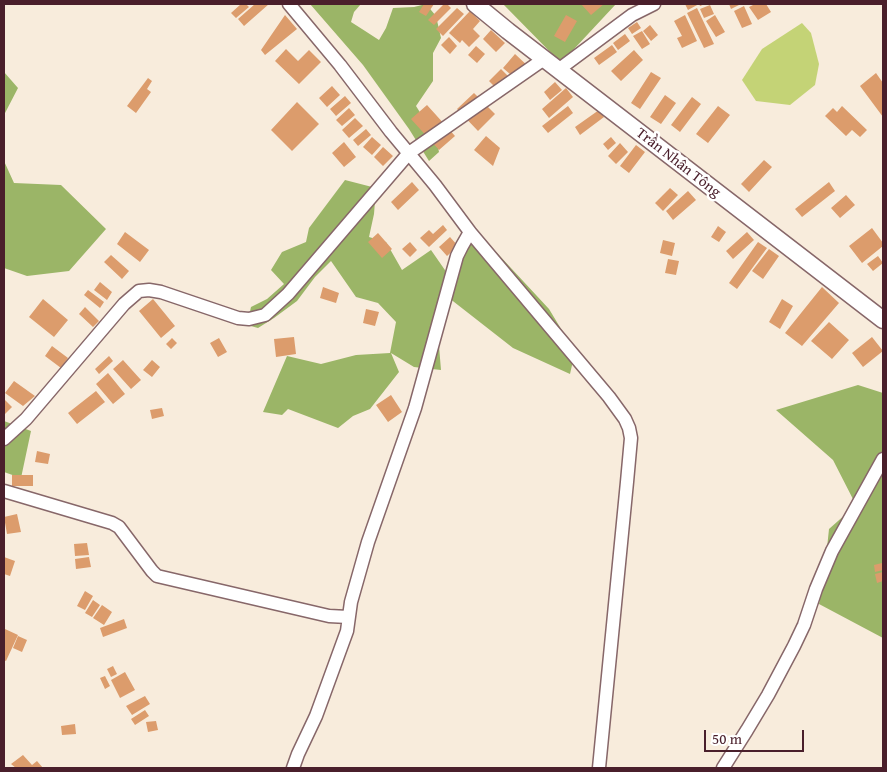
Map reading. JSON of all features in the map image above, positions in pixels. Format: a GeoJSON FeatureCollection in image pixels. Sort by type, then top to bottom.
{"type":"FeatureCollection","features":[{"type":"Feature","properties":{"kind":"street"},"geometry":{"type":"LineString","coordinates":[[289,4],[340,65],[470,232],[609,397],[625,419],[629,428],[631,438],[627,482],[598,768]]}},
{"type":"Feature","properties":{"kind":"street","name":"Trần Nhân Tông"},"geometry":{"type":"LineString","coordinates":[[474,4],[883,320]]}},
{"type":"Feature","properties":{"kind":"street"},"geometry":{"type":"LineString","coordinates":[[558,70],[632,15],[654,4]]}},
{"type":"Feature","properties":{"kind":"street"},"geometry":{"type":"LineString","coordinates":[[4,440],[26,419],[124,304],[139,292],[149,290],[161,292],[238,318],[249,319],[266,315],[288,294],[409,154],[544,59]]}},
{"type":"Feature","properties":{"kind":"street"},"geometry":{"type":"LineString","coordinates":[[293,768],[338,659],[347,631],[350,602],[368,542],[415,408],[457,256],[470,232]]}},
{"type":"Feature","properties":{"kind":"street"},"geometry":{"type":"LineString","coordinates":[[723,768],[748,730],[794,646],[832,551],[883,459]]}},
{"type":"Feature","properties":{"kind":"street"},"geometry":{"type":"LineString","coordinates":[[4,491],[112,523],[119,527],[157,576],[329,616],[348,617]]}},
{"type":"Feature","properties":{"kind":"green space"},"geometry":{"type":"Polygon","coordinates":[[[310,4],[361,4],[354,12],[351,22],[379,40],[386,28],[393,8],[414,7],[426,4],[436,16],[441,38],[433,53],[433,81],[416,106],[436,138],[439,152],[429,161],[409,129],[363,65],[310,4]]]}},
{"type":"Feature","properties":{"kind":"green space"},"geometry":{"type":"Polygon","coordinates":[[[503,4],[616,4],[561,63],[503,4]]]}},
{"type":"Feature","properties":{"kind":"green space"},"geometry":{"type":"Polygon","coordinates":[[[802,23],[811,33],[819,64],[815,85],[790,105],[756,101],[742,80],[762,49],[802,23]]]}},
{"type":"Feature","properties":{"kind":"green space"},"geometry":{"type":"Polygon","coordinates":[[[4,72],[18,88],[4,115],[4,72]]]}},
{"type":"Feature","properties":{"kind":"green space"},"geometry":{"type":"Polygon","coordinates":[[[4,161],[14,183],[61,185],[106,229],[69,271],[27,276],[4,268],[4,161]]]}},
{"type":"Feature","properties":{"kind":"green space"},"geometry":{"type":"Polygon","coordinates":[[[345,180],[376,188],[374,214],[369,237],[386,242],[402,270],[431,250],[447,273],[445,312],[439,346],[441,370],[414,367],[391,353],[399,372],[370,409],[353,416],[338,428],[288,409],[282,415],[263,412],[287,356],[321,364],[356,355],[390,353],[396,322],[378,303],[356,297],[331,261],[315,277],[297,301],[258,328],[247,325],[251,307],[267,299],[284,284],[271,270],[282,252],[306,242],[309,228],[345,180]]]}},
{"type":"Feature","properties":{"kind":"green space"},"geometry":{"type":"Polygon","coordinates":[[[472,226],[549,309],[575,352],[570,374],[513,348],[449,298],[472,226]]]}},
{"type":"Feature","properties":{"kind":"green space"},"geometry":{"type":"Polygon","coordinates":[[[858,385],[883,393],[883,638],[819,604],[829,529],[856,505],[833,460],[776,410],[858,385]]]}},
{"type":"Feature","properties":{"kind":"green space"},"geometry":{"type":"Polygon","coordinates":[[[4,421],[31,431],[21,478],[4,472],[4,421]]]}},
{"type":"Feature","properties":{"kind":"building"},"geometry":{"type":"Polygon","coordinates":[[[241,4],[246,4],[249,7],[236,18],[231,13],[241,4]]]}},
{"type":"Feature","properties":{"kind":"building"},"geometry":{"type":"Polygon","coordinates":[[[255,4],[269,4],[244,26],[238,19],[255,4]]]}},
{"type":"Feature","properties":{"kind":"building"},"geometry":{"type":"Polygon","coordinates":[[[424,4],[434,4],[426,16],[419,12],[424,4]]]}},
{"type":"Feature","properties":{"kind":"building"},"geometry":{"type":"Polygon","coordinates":[[[444,4],[451,8],[434,25],[428,20],[444,4]]]}},
{"type":"Feature","properties":{"kind":"building"},"geometry":{"type":"Polygon","coordinates":[[[581,4],[604,4],[591,15],[581,4]]]}},
{"type":"Feature","properties":{"kind":"building"},"geometry":{"type":"Polygon","coordinates":[[[685,4],[699,4],[688,10],[685,4]]]}},
{"type":"Feature","properties":{"kind":"building"},"geometry":{"type":"Polygon","coordinates":[[[729,4],[741,4],[731,9],[729,4]]]}},
{"type":"Feature","properties":{"kind":"building"},"geometry":{"type":"Polygon","coordinates":[[[755,4],[766,4],[771,12],[758,20],[749,7],[755,4]]]}},
{"type":"Feature","properties":{"kind":"building"},"geometry":{"type":"Polygon","coordinates":[[[710,5],[714,14],[704,18],[700,9],[710,5]]]}},
{"type":"Feature","properties":{"kind":"building"},"geometry":{"type":"Polygon","coordinates":[[[744,6],[752,24],[742,28],[734,11],[744,6]]]}},
{"type":"Feature","properties":{"kind":"building"},"geometry":{"type":"Polygon","coordinates":[[[457,8],[464,14],[443,36],[436,29],[457,8]]]}},
{"type":"Feature","properties":{"kind":"building"},"geometry":{"type":"Polygon","coordinates":[[[697,8],[714,44],[704,48],[687,13],[697,8]]]}},
{"type":"Feature","properties":{"kind":"building"},"geometry":{"type":"Polygon","coordinates":[[[470,11],[480,21],[473,29],[480,36],[469,47],[462,40],[460,43],[449,33],[470,11]]]}},
{"type":"Feature","properties":{"kind":"building"},"geometry":{"type":"Polygon","coordinates":[[[285,15],[297,29],[265,55],[261,50],[285,15]]]}},
{"type":"Feature","properties":{"kind":"building"},"geometry":{"type":"Polygon","coordinates":[[[566,15],[577,21],[565,42],[554,36],[566,15]]]}},
{"type":"Feature","properties":{"kind":"building"},"geometry":{"type":"Polygon","coordinates":[[[685,15],[697,41],[682,48],[677,38],[682,36],[674,21],[685,15]]]}},
{"type":"Feature","properties":{"kind":"building"},"geometry":{"type":"Polygon","coordinates":[[[715,15],[725,32],[716,37],[706,21],[715,15]]]}},
{"type":"Feature","properties":{"kind":"building"},"geometry":{"type":"Polygon","coordinates":[[[637,22],[641,28],[632,34],[628,28],[637,22]]]}},
{"type":"Feature","properties":{"kind":"building"},"geometry":{"type":"Polygon","coordinates":[[[650,25],[658,35],[651,41],[643,31],[650,25]]]}},
{"type":"Feature","properties":{"kind":"building"},"geometry":{"type":"Polygon","coordinates":[[[491,30],[505,43],[496,52],[483,39],[491,30]]]}},
{"type":"Feature","properties":{"kind":"building"},"geometry":{"type":"Polygon","coordinates":[[[642,31],[650,44],[642,49],[633,36],[642,31]]]}},
{"type":"Feature","properties":{"kind":"building"},"geometry":{"type":"Polygon","coordinates":[[[625,34],[630,41],[618,50],[613,43],[625,34]]]}},
{"type":"Feature","properties":{"kind":"building"},"geometry":{"type":"Polygon","coordinates":[[[449,37],[457,46],[450,54],[441,45],[449,37]]]}},
{"type":"Feature","properties":{"kind":"building"},"geometry":{"type":"Polygon","coordinates":[[[612,45],[617,52],[599,65],[594,58],[612,45]]]}},
{"type":"Feature","properties":{"kind":"building"},"geometry":{"type":"Polygon","coordinates":[[[476,46],[485,54],[477,63],[468,55],[476,46]]]}},
{"type":"Feature","properties":{"kind":"building"},"geometry":{"type":"Polygon","coordinates":[[[286,49],[298,61],[309,50],[321,62],[299,84],[275,61],[286,49]]]}},
{"type":"Feature","properties":{"kind":"building"},"geometry":{"type":"Polygon","coordinates":[[[634,50],[643,60],[621,81],[611,71],[634,50]]]}},
{"type":"Feature","properties":{"kind":"building"},"geometry":{"type":"Polygon","coordinates":[[[515,54],[530,68],[518,81],[503,68],[515,54]]]}},
{"type":"Feature","properties":{"kind":"building"},"geometry":{"type":"Polygon","coordinates":[[[501,69],[508,76],[496,88],[489,81],[501,69]]]}},
{"type":"Feature","properties":{"kind":"building"},"geometry":{"type":"Polygon","coordinates":[[[651,72],[661,78],[640,109],[631,103],[651,72]]]}},
{"type":"Feature","properties":{"kind":"building"},"geometry":{"type":"Polygon","coordinates":[[[876,73],[883,83],[883,117],[860,86],[876,73]]]}},
{"type":"Feature","properties":{"kind":"building"},"geometry":{"type":"Polygon","coordinates":[[[148,78],[152,81],[147,89],[151,92],[136,113],[127,106],[148,78]]]}},
{"type":"Feature","properties":{"kind":"building"},"geometry":{"type":"Polygon","coordinates":[[[555,82],[562,90],[550,100],[544,92],[555,82]]]}},
{"type":"Feature","properties":{"kind":"building"},"geometry":{"type":"Polygon","coordinates":[[[332,86],[340,95],[327,107],[319,98],[332,86]]]}},
{"type":"Feature","properties":{"kind":"building"},"geometry":{"type":"Polygon","coordinates":[[[566,88],[573,97],[549,118],[542,109],[566,88]]]}},
{"type":"Feature","properties":{"kind":"building"},"geometry":{"type":"Polygon","coordinates":[[[474,93],[495,114],[478,131],[457,109],[474,93]]]}},
{"type":"Feature","properties":{"kind":"building"},"geometry":{"type":"Polygon","coordinates":[[[665,95],[676,103],[661,124],[650,117],[665,95]]]}},
{"type":"Feature","properties":{"kind":"building"},"geometry":{"type":"Polygon","coordinates":[[[345,96],[351,103],[336,116],[330,109],[345,96]]]}},
{"type":"Feature","properties":{"kind":"building"},"geometry":{"type":"Polygon","coordinates":[[[692,97],[701,104],[680,132],[671,125],[692,97]]]}},
{"type":"Feature","properties":{"kind":"building"},"geometry":{"type":"Polygon","coordinates":[[[297,102],[319,124],[292,151],[271,130],[297,102]]]}},
{"type":"Feature","properties":{"kind":"building"},"geometry":{"type":"Polygon","coordinates":[[[427,105],[455,136],[439,150],[411,119],[427,105]]]}},
{"type":"Feature","properties":{"kind":"building"},"geometry":{"type":"Polygon","coordinates":[[[568,106],[573,113],[548,133],[542,126],[568,106]]]}},
{"type":"Feature","properties":{"kind":"building"},"geometry":{"type":"Polygon","coordinates":[[[718,106],[730,115],[708,143],[696,134],[718,106]]]}},
{"type":"Feature","properties":{"kind":"building"},"geometry":{"type":"Polygon","coordinates":[[[842,106],[867,130],[860,137],[852,130],[846,136],[825,116],[833,108],[837,112],[842,106]]]}},
{"type":"Feature","properties":{"kind":"building"},"geometry":{"type":"Polygon","coordinates":[[[349,108],[355,115],[342,126],[336,120],[349,108]]]}},
{"type":"Feature","properties":{"kind":"building"},"geometry":{"type":"Polygon","coordinates":[[[599,110],[604,117],[580,135],[575,127],[599,110]]]}},
{"type":"Feature","properties":{"kind":"building"},"geometry":{"type":"Polygon","coordinates":[[[355,118],[363,126],[349,138],[342,130],[355,118]]]}},
{"type":"Feature","properties":{"kind":"building"},"geometry":{"type":"Polygon","coordinates":[[[366,129],[371,135],[358,146],[353,140],[366,129]]]}},
{"type":"Feature","properties":{"kind":"building"},"geometry":{"type":"Polygon","coordinates":[[[486,136],[500,148],[493,166],[474,150],[486,136]]]}},
{"type":"Feature","properties":{"kind":"building"},"geometry":{"type":"Polygon","coordinates":[[[372,137],[381,145],[372,155],[363,147],[372,137]]]}},
{"type":"Feature","properties":{"kind":"building"},"geometry":{"type":"Polygon","coordinates":[[[611,137],[616,143],[608,150],[603,144],[611,137]]]}},
{"type":"Feature","properties":{"kind":"building"},"geometry":{"type":"Polygon","coordinates":[[[344,142],[356,157],[344,167],[332,153],[344,142]]]}},
{"type":"Feature","properties":{"kind":"building"},"geometry":{"type":"Polygon","coordinates":[[[620,143],[628,152],[616,164],[608,156],[620,143]]]}},
{"type":"Feature","properties":{"kind":"building"},"geometry":{"type":"Polygon","coordinates":[[[636,145],[645,152],[629,173],[620,166],[636,145]]]}},
{"type":"Feature","properties":{"kind":"building"},"geometry":{"type":"Polygon","coordinates":[[[383,147],[393,156],[383,166],[374,157],[383,147]]]}},
{"type":"Feature","properties":{"kind":"building"},"geometry":{"type":"Polygon","coordinates":[[[764,160],[772,167],[749,192],[741,184],[764,160]]]}},
{"type":"Feature","properties":{"kind":"building"},"geometry":{"type":"Polygon","coordinates":[[[412,182],[419,190],[398,210],[391,202],[412,182]]]}},
{"type":"Feature","properties":{"kind":"building"},"geometry":{"type":"Polygon","coordinates":[[[829,182],[835,191],[802,217],[795,209],[829,182]]]}},
{"type":"Feature","properties":{"kind":"building"},"geometry":{"type":"Polygon","coordinates":[[[670,188],[678,195],[663,211],[655,203],[670,188]]]}},
{"type":"Feature","properties":{"kind":"building"},"geometry":{"type":"Polygon","coordinates":[[[688,191],[696,200],[673,220],[666,211],[688,191]]]}},
{"type":"Feature","properties":{"kind":"building"},"geometry":{"type":"Polygon","coordinates":[[[846,195],[855,205],[840,218],[831,208],[846,195]]]}},
{"type":"Feature","properties":{"kind":"building"},"geometry":{"type":"Polygon","coordinates":[[[443,225],[447,230],[429,247],[420,238],[429,230],[433,234],[443,225]]]}},
{"type":"Feature","properties":{"kind":"building"},"geometry":{"type":"Polygon","coordinates":[[[718,226],[726,232],[719,242],[711,237],[718,226]]]}},
{"type":"Feature","properties":{"kind":"building"},"geometry":{"type":"Polygon","coordinates":[[[872,228],[883,243],[883,246],[862,263],[849,246],[872,228]]]}},
{"type":"Feature","properties":{"kind":"building"},"geometry":{"type":"Polygon","coordinates":[[[125,232],[149,250],[140,262],[117,244],[125,232]]]}},
{"type":"Feature","properties":{"kind":"building"},"geometry":{"type":"Polygon","coordinates":[[[747,232],[754,240],[733,259],[726,251],[747,232]]]}},
{"type":"Feature","properties":{"kind":"building"},"geometry":{"type":"Polygon","coordinates":[[[378,233],[392,249],[382,258],[368,242],[378,233]]]}},
{"type":"Feature","properties":{"kind":"building"},"geometry":{"type":"Polygon","coordinates":[[[450,237],[458,246],[447,256],[439,247],[450,237]]]}},
{"type":"Feature","properties":{"kind":"building"},"geometry":{"type":"Polygon","coordinates":[[[663,240],[675,243],[672,256],[660,253],[663,240]]]}},
{"type":"Feature","properties":{"kind":"building"},"geometry":{"type":"Polygon","coordinates":[[[410,242],[417,250],[410,257],[402,249],[410,242]]]}},
{"type":"Feature","properties":{"kind":"building"},"geometry":{"type":"Polygon","coordinates":[[[758,242],[767,248],[737,289],[729,283],[758,242]]]}},
{"type":"Feature","properties":{"kind":"building"},"geometry":{"type":"Polygon","coordinates":[[[769,249],[779,256],[763,279],[752,271],[769,249]]]}},
{"type":"Feature","properties":{"kind":"building"},"geometry":{"type":"Polygon","coordinates":[[[111,255],[129,271],[122,279],[104,262],[111,255]]]}},
{"type":"Feature","properties":{"kind":"building"},"geometry":{"type":"Polygon","coordinates":[[[878,256],[883,263],[873,271],[867,264],[878,256]]]}},
{"type":"Feature","properties":{"kind":"building"},"geometry":{"type":"Polygon","coordinates":[[[668,259],[679,261],[676,275],[665,273],[668,259]]]}},
{"type":"Feature","properties":{"kind":"building"},"geometry":{"type":"Polygon","coordinates":[[[100,282],[112,292],[107,300],[94,290],[100,282]]]}},
{"type":"Feature","properties":{"kind":"building"},"geometry":{"type":"Polygon","coordinates":[[[323,287],[339,293],[336,303],[320,298],[323,287]]]}},
{"type":"Feature","properties":{"kind":"building"},"geometry":{"type":"Polygon","coordinates":[[[822,287],[839,303],[802,346],[785,333],[822,287]]]}},
{"type":"Feature","properties":{"kind":"building"},"geometry":{"type":"Polygon","coordinates":[[[88,290],[104,302],[100,308],[84,295],[88,290]]]}},
{"type":"Feature","properties":{"kind":"building"},"geometry":{"type":"Polygon","coordinates":[[[43,299],[68,320],[54,337],[29,317],[43,299]]]}},
{"type":"Feature","properties":{"kind":"building"},"geometry":{"type":"Polygon","coordinates":[[[153,299],[175,326],[161,338],[139,311],[153,299]]]}},
{"type":"Feature","properties":{"kind":"building"},"geometry":{"type":"Polygon","coordinates":[[[782,299],[793,306],[780,329],[769,322],[782,299]]]}},
{"type":"Feature","properties":{"kind":"building"},"geometry":{"type":"Polygon","coordinates":[[[85,307],[99,321],[93,327],[79,314],[85,307]]]}},
{"type":"Feature","properties":{"kind":"building"},"geometry":{"type":"Polygon","coordinates":[[[366,309],[379,312],[375,326],[363,323],[366,309]]]}},
{"type":"Feature","properties":{"kind":"building"},"geometry":{"type":"Polygon","coordinates":[[[829,322],[849,340],[832,359],[811,341],[829,322]]]}},
{"type":"Feature","properties":{"kind":"building"},"geometry":{"type":"Polygon","coordinates":[[[294,337],[296,354],[276,357],[274,339],[294,337]]]}},
{"type":"Feature","properties":{"kind":"building"},"geometry":{"type":"Polygon","coordinates":[[[872,337],[883,351],[863,367],[852,353],[872,337]]]}},
{"type":"Feature","properties":{"kind":"building"},"geometry":{"type":"Polygon","coordinates":[[[172,338],[177,343],[171,349],[166,344],[172,338]]]}},
{"type":"Feature","properties":{"kind":"building"},"geometry":{"type":"Polygon","coordinates":[[[219,338],[227,352],[218,357],[210,343],[219,338]]]}},
{"type":"Feature","properties":{"kind":"building"},"geometry":{"type":"Polygon","coordinates":[[[52,346],[68,358],[61,368],[45,356],[52,346]]]}},
{"type":"Feature","properties":{"kind":"building"},"geometry":{"type":"Polygon","coordinates":[[[109,356],[113,361],[99,374],[95,369],[109,356]]]}},
{"type":"Feature","properties":{"kind":"building"},"geometry":{"type":"Polygon","coordinates":[[[123,360],[141,380],[131,389],[113,369],[123,360]]]}},
{"type":"Feature","properties":{"kind":"building"},"geometry":{"type":"Polygon","coordinates":[[[152,360],[160,367],[152,377],[143,370],[152,360]]]}},
{"type":"Feature","properties":{"kind":"building"},"geometry":{"type":"Polygon","coordinates":[[[108,373],[125,394],[113,404],[96,384],[108,373]]]}},
{"type":"Feature","properties":{"kind":"building"},"geometry":{"type":"Polygon","coordinates":[[[14,381],[35,396],[23,406],[5,393],[14,381]]]}},
{"type":"Feature","properties":{"kind":"building"},"geometry":{"type":"Polygon","coordinates":[[[96,391],[105,402],[77,424],[68,413],[96,391]]]}},
{"type":"Feature","properties":{"kind":"building"},"geometry":{"type":"Polygon","coordinates":[[[391,395],[402,412],[388,422],[376,405],[391,395]]]}},
{"type":"Feature","properties":{"kind":"building"},"geometry":{"type":"Polygon","coordinates":[[[4,399],[12,407],[4,415],[4,399]]]}},
{"type":"Feature","properties":{"kind":"building"},"geometry":{"type":"Polygon","coordinates":[[[162,408],[164,416],[152,419],[150,410],[162,408]]]}},
{"type":"Feature","properties":{"kind":"building"},"geometry":{"type":"Polygon","coordinates":[[[37,451],[50,454],[48,464],[35,462],[37,451]]]}},
{"type":"Feature","properties":{"kind":"building"},"geometry":{"type":"Polygon","coordinates":[[[12,475],[33,475],[33,486],[12,486],[12,475]]]}},
{"type":"Feature","properties":{"kind":"building"},"geometry":{"type":"Polygon","coordinates":[[[11,486],[31,493],[8,494],[11,486]]]}},
{"type":"Feature","properties":{"kind":"building"},"geometry":{"type":"Polygon","coordinates":[[[17,514],[21,532],[7,534],[4,517],[17,514]]]}},
{"type":"Feature","properties":{"kind":"building"},"geometry":{"type":"Polygon","coordinates":[[[87,543],[89,555],[75,556],[74,544],[87,543]]]}},
{"type":"Feature","properties":{"kind":"building"},"geometry":{"type":"Polygon","coordinates":[[[4,557],[15,561],[10,576],[4,574],[4,557]]]}},
{"type":"Feature","properties":{"kind":"building"},"geometry":{"type":"Polygon","coordinates":[[[89,557],[91,567],[76,569],[75,559],[89,557]]]}},
{"type":"Feature","properties":{"kind":"building"},"geometry":{"type":"Polygon","coordinates":[[[882,563],[883,570],[875,572],[874,565],[882,563]]]}},
{"type":"Feature","properties":{"kind":"building"},"geometry":{"type":"Polygon","coordinates":[[[883,572],[883,581],[877,583],[875,574],[883,572]]]}},
{"type":"Feature","properties":{"kind":"building"},"geometry":{"type":"Polygon","coordinates":[[[85,591],[93,596],[85,610],[77,606],[85,591]]]}},
{"type":"Feature","properties":{"kind":"building"},"geometry":{"type":"Polygon","coordinates":[[[93,600],[100,605],[92,617],[85,613],[93,600]]]}},
{"type":"Feature","properties":{"kind":"building"},"geometry":{"type":"Polygon","coordinates":[[[102,605],[112,612],[104,625],[93,618],[102,605]]]}},
{"type":"Feature","properties":{"kind":"building"},"geometry":{"type":"Polygon","coordinates":[[[124,619],[127,628],[103,637],[100,628],[124,619]]]}},
{"type":"Feature","properties":{"kind":"building"},"geometry":{"type":"Polygon","coordinates":[[[5,629],[18,635],[6,661],[4,660],[5,629]]]}},
{"type":"Feature","properties":{"kind":"building"},"geometry":{"type":"Polygon","coordinates":[[[18,636],[27,640],[22,652],[13,648],[18,636]]]}},
{"type":"Feature","properties":{"kind":"building"},"geometry":{"type":"Polygon","coordinates":[[[113,666],[117,674],[111,677],[107,669],[113,666]]]}},
{"type":"Feature","properties":{"kind":"building"},"geometry":{"type":"Polygon","coordinates":[[[125,672],[135,690],[120,698],[111,680],[125,672]]]}},
{"type":"Feature","properties":{"kind":"building"},"geometry":{"type":"Polygon","coordinates":[[[105,676],[110,686],[105,689],[100,678],[105,676]]]}},
{"type":"Feature","properties":{"kind":"building"},"geometry":{"type":"Polygon","coordinates":[[[145,696],[150,704],[132,715],[126,706],[145,696]]]}},
{"type":"Feature","properties":{"kind":"building"},"geometry":{"type":"Polygon","coordinates":[[[145,710],[149,716],[135,725],[131,719],[145,710]]]}},
{"type":"Feature","properties":{"kind":"building"},"geometry":{"type":"Polygon","coordinates":[[[156,721],[158,730],[148,732],[146,722],[156,721]]]}},
{"type":"Feature","properties":{"kind":"building"},"geometry":{"type":"Polygon","coordinates":[[[75,724],[76,734],[62,735],[61,726],[75,724]]]}},
{"type":"Feature","properties":{"kind":"building"},"geometry":{"type":"Polygon","coordinates":[[[23,755],[32,765],[37,761],[43,768],[16,768],[11,764],[23,755]]]}}]}
